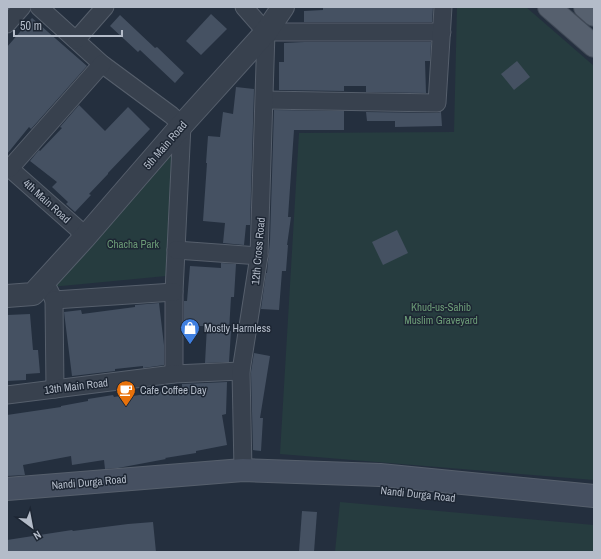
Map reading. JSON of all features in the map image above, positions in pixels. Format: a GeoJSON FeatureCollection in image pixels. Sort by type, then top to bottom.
{"type":"FeatureCollection","features":[{"type":"Feature","properties":{"kind":"main road"},"geometry":{"type":"LineString","coordinates":[[549,7],[594,46]]}},
{"type":"Feature","properties":{"kind":"main road"},"geometry":{"type":"LineString","coordinates":[[585,7],[594,15]]}},
{"type":"Feature","properties":{"kind":"main road","name":"Nandi Durga Road"},"geometry":{"type":"LineString","coordinates":[[243,470],[378,490],[594,511]]}},
{"type":"Feature","properties":{"kind":"main road","name":"Nandi Durga Road"},"geometry":{"type":"LineString","coordinates":[[7,489],[243,470],[380,475],[594,496]]}},
{"type":"Feature","properties":{"kind":"street"},"geometry":{"type":"LineString","coordinates":[[7,24],[22,7]]}},
{"type":"Feature","properties":{"kind":"street"},"geometry":{"type":"LineString","coordinates":[[39,7],[102,64],[171,115],[182,125],[174,292],[174,374]]}},
{"type":"Feature","properties":{"kind":"street"},"geometry":{"type":"LineString","coordinates":[[76,40],[105,7]]}},
{"type":"Feature","properties":{"kind":"street"},"geometry":{"type":"LineString","coordinates":[[244,7],[266,32],[442,32]]}},
{"type":"Feature","properties":{"kind":"street","name":"5th Main Road"},"geometry":{"type":"LineString","coordinates":[[7,296],[49,291],[86,237],[182,125],[266,32],[283,7]]}},
{"type":"Feature","properties":{"kind":"street"},"geometry":{"type":"LineString","coordinates":[[265,100],[437,103],[443,7]]}},
{"type":"Feature","properties":{"kind":"street","name":"12th Cross Road"},"geometry":{"type":"LineString","coordinates":[[243,470],[241,371],[260,256],[266,32]]}},
{"type":"Feature","properties":{"kind":"street"},"geometry":{"type":"LineString","coordinates":[[9,167],[102,64]]}},
{"type":"Feature","properties":{"kind":"street","name":"4th Main Road"},"geometry":{"type":"LineString","coordinates":[[9,167],[86,237]]}},
{"type":"Feature","properties":{"kind":"street"},"geometry":{"type":"LineString","coordinates":[[176,250],[260,256]]}},
{"type":"Feature","properties":{"kind":"street"},"geometry":{"type":"LineString","coordinates":[[55,389],[49,291],[174,292]]}},
{"type":"Feature","properties":{"kind":"street","name":"13th Main Road"},"geometry":{"type":"LineString","coordinates":[[7,395],[174,374],[241,371]]}},
{"type":"Feature","properties":{"kind":"green space","name":"Khud-us-Sahib Muslim Graveyard"},"geometry":{"type":"Polygon","coordinates":[[[457,7],[526,7],[594,66],[594,480],[280,454],[299,133],[454,132],[457,7]]]}},
{"type":"Feature","properties":{"kind":"green space","name":"Chacha Park"},"geometry":{"type":"Polygon","coordinates":[[[176,140],[166,276],[51,287],[176,140]]]}},
{"type":"Feature","properties":{"kind":"green space"},"geometry":{"type":"Polygon","coordinates":[[[340,502],[594,525],[594,552],[335,552],[340,502]]]}},
{"type":"Feature","properties":{"kind":"building"},"geometry":{"type":"Polygon","coordinates":[[[323,7],[433,7],[432,22],[304,22],[304,11],[323,10],[323,7]]]}},
{"type":"Feature","properties":{"kind":"building"},"geometry":{"type":"Polygon","coordinates":[[[211,14],[227,29],[201,55],[186,41],[211,14]]]}},
{"type":"Feature","properties":{"kind":"building"},"geometry":{"type":"Polygon","coordinates":[[[120,15],[184,73],[175,83],[140,50],[138,52],[110,26],[120,15]]]}},
{"type":"Feature","properties":{"kind":"building"},"geometry":{"type":"Polygon","coordinates":[[[32,18],[87,66],[31,129],[29,127],[7,154],[7,47],[32,18]]]}},
{"type":"Feature","properties":{"kind":"building"},"geometry":{"type":"Polygon","coordinates":[[[431,42],[430,61],[425,61],[426,93],[366,92],[366,86],[344,86],[344,91],[279,90],[279,62],[284,62],[284,43],[431,42]]]}},
{"type":"Feature","properties":{"kind":"building"},"geometry":{"type":"Polygon","coordinates":[[[517,61],[530,77],[514,90],[501,74],[517,61]]]}},
{"type":"Feature","properties":{"kind":"building"},"geometry":{"type":"Polygon","coordinates":[[[236,87],[254,89],[250,225],[246,225],[244,245],[223,243],[225,223],[203,221],[208,136],[220,137],[223,112],[233,114],[236,87]]]}},
{"type":"Feature","properties":{"kind":"building"},"geometry":{"type":"Polygon","coordinates":[[[79,105],[105,131],[128,107],[150,129],[89,194],[91,195],[75,212],[66,204],[68,202],[52,187],[57,182],[30,161],[62,128],[60,127],[79,105]]]}},
{"type":"Feature","properties":{"kind":"building"},"geometry":{"type":"Polygon","coordinates":[[[274,110],[344,111],[344,130],[294,130],[288,217],[291,217],[287,245],[286,271],[282,271],[279,310],[261,309],[267,273],[270,240],[274,110]]]}},
{"type":"Feature","properties":{"kind":"building"},"geometry":{"type":"Polygon","coordinates":[[[366,112],[441,112],[442,126],[395,127],[395,121],[367,121],[366,112]]]}},
{"type":"Feature","properties":{"kind":"building"},"geometry":{"type":"Polygon","coordinates":[[[397,230],[408,253],[383,265],[372,242],[397,230]]]}},
{"type":"Feature","properties":{"kind":"building"},"geometry":{"type":"Polygon","coordinates":[[[221,263],[236,264],[234,297],[231,297],[229,362],[205,363],[207,326],[184,326],[184,301],[187,301],[190,266],[221,268],[221,263]]]}},
{"type":"Feature","properties":{"kind":"building"},"geometry":{"type":"Polygon","coordinates":[[[159,303],[164,345],[164,365],[143,368],[143,366],[115,369],[115,371],[72,376],[64,312],[81,310],[82,314],[135,307],[135,305],[159,303]]]}},
{"type":"Feature","properties":{"kind":"building"},"geometry":{"type":"Polygon","coordinates":[[[30,314],[33,350],[38,350],[40,373],[26,374],[26,380],[7,381],[7,315],[30,314]]]}},
{"type":"Feature","properties":{"kind":"building"},"geometry":{"type":"Polygon","coordinates":[[[254,353],[270,356],[260,418],[263,418],[261,451],[253,450],[251,372],[254,353]]]}},
{"type":"Feature","properties":{"kind":"building"},"geometry":{"type":"Polygon","coordinates":[[[227,382],[226,414],[222,415],[227,445],[196,451],[196,453],[165,458],[166,459],[105,469],[104,460],[72,465],[71,456],[23,465],[25,475],[7,476],[7,415],[61,407],[88,401],[88,399],[113,395],[114,397],[133,394],[133,396],[169,390],[169,392],[182,392],[182,384],[227,382]]]}},
{"type":"Feature","properties":{"kind":"building"},"geometry":{"type":"Polygon","coordinates":[[[302,511],[317,512],[314,552],[299,552],[302,511]]]}},
{"type":"Feature","properties":{"kind":"building"},"geometry":{"type":"Polygon","coordinates":[[[153,522],[156,552],[7,552],[7,540],[72,530],[153,522]]]}},
{"type":"Feature","properties":{"kind":"place","name":"Mostly Harmless"},"geometry":{"type":"Point","coordinates":[190,345]}},
{"type":"Feature","properties":{"kind":"place","name":"Cafe Coffee Day"},"geometry":{"type":"Point","coordinates":[126,407]}}]}
